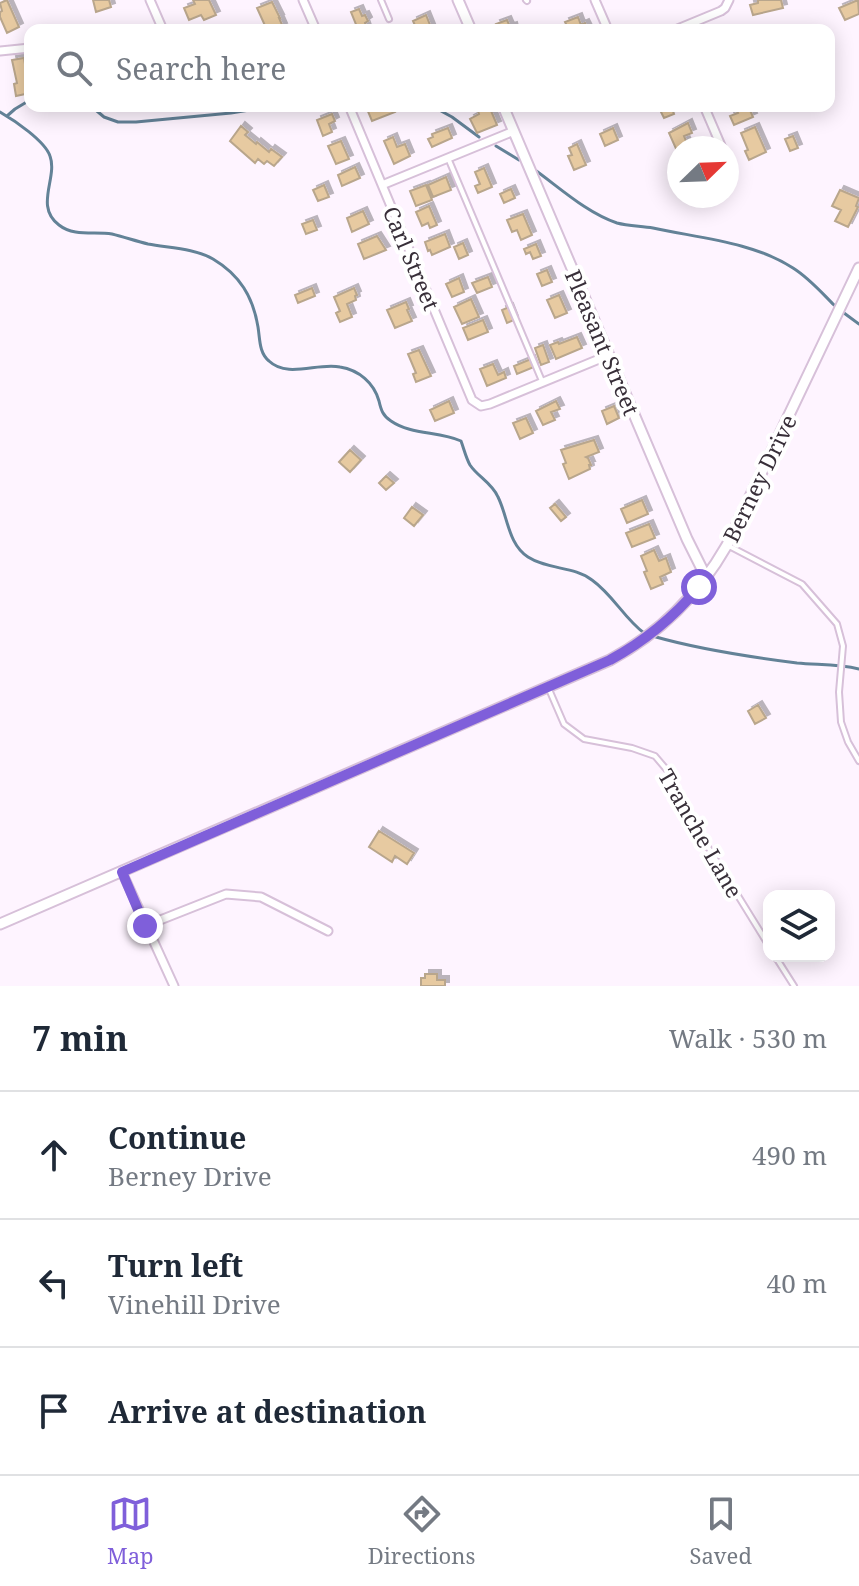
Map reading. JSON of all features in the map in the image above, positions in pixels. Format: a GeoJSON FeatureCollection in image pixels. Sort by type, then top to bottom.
{"type":"FeatureCollection","features":[{"type":"Feature","properties":{"kind":"street"},"geometry":{"type":"LineString","coordinates":[[150,0],[160,24]]}},
{"type":"Feature","properties":{"kind":"street"},"geometry":{"type":"LineString","coordinates":[[303,0],[313,24]]}},
{"type":"Feature","properties":{"kind":"street"},"geometry":{"type":"LineString","coordinates":[[458,0],[468,24]]}},
{"type":"Feature","properties":{"kind":"street"},"geometry":{"type":"LineString","coordinates":[[595,0],[605,24]]}},
{"type":"Feature","properties":{"kind":"street"},"geometry":{"type":"LineString","coordinates":[[690,24],[721,11],[729,1]]}},
{"type":"Feature","properties":{"kind":"street"},"geometry":{"type":"LineString","coordinates":[[0,51],[24,49]]}},
{"type":"Feature","properties":{"kind":"street","name":"Carl Street"},"geometry":{"type":"LineString","coordinates":[[352,112],[472,400],[481,406],[490,404],[543,382]]}},
{"type":"Feature","properties":{"kind":"street","name":"Pleasant Street"},"geometry":{"type":"LineString","coordinates":[[506,112],[687,539],[706,577]]}},
{"type":"Feature","properties":{"kind":"street"},"geometry":{"type":"LineString","coordinates":[[707,112],[717,136]]}},
{"type":"Feature","properties":{"kind":"street"},"geometry":{"type":"LineString","coordinates":[[382,185],[514,131]]}},
{"type":"Feature","properties":{"kind":"street","name":"Berney Drive"},"geometry":{"type":"LineString","coordinates":[[0,924],[610,660],[648,636],[681,606],[706,577],[727,545],[859,268]]}},
{"type":"Feature","properties":{"kind":"street"},"geometry":{"type":"LineString","coordinates":[[543,382],[609,355]]}},
{"type":"Feature","properties":{"kind":"street"},"geometry":{"type":"LineString","coordinates":[[122,872],[174,986]]}},
{"type":"Feature","properties":{"kind":"street"},"geometry":{"type":"LineString","coordinates":[[145,926],[226,894],[261,897],[328,931]]}},
{"type":"Feature","properties":{"kind":"lane"},"geometry":{"type":"LineString","coordinates":[[381,0],[389,19]]}},
{"type":"Feature","properties":{"kind":"lane"},"geometry":{"type":"LineString","coordinates":[[448,158],[543,382]]}},
{"type":"Feature","properties":{"kind":"lane"},"geometry":{"type":"LineString","coordinates":[[727,545],[802,584],[837,624],[843,646],[841,722],[859,761]]}},
{"type":"Feature","properties":{"kind":"lane","name":"Tranche Lane"},"geometry":{"type":"LineString","coordinates":[[548,687],[564,724],[584,739],[632,748],[655,756],[672,776],[690,818],[763,936]]}},
{"type":"Feature","properties":{"kind":"lane"},"geometry":{"type":"LineString","coordinates":[[779,962],[794,986]]}},
{"type":"Feature","properties":{"kind":"building"},"geometry":{"type":"Polygon","coordinates":[[[7,0],[19,27],[7,33],[0,17],[0,3],[7,0]]]}},
{"type":"Feature","properties":{"kind":"building"},"geometry":{"type":"Polygon","coordinates":[[[93,0],[109,0],[111,7],[96,12],[93,0]]]}},
{"type":"Feature","properties":{"kind":"building"},"geometry":{"type":"Polygon","coordinates":[[[193,0],[209,0],[216,15],[204,20],[201,15],[189,20],[184,8],[195,4],[193,0]]]}},
{"type":"Feature","properties":{"kind":"building"},"geometry":{"type":"Polygon","coordinates":[[[758,0],[781,0],[783,8],[753,15],[750,5],[758,3],[758,0]]]}},
{"type":"Feature","properties":{"kind":"building"},"geometry":{"type":"Polygon","coordinates":[[[858,0],[859,14],[845,20],[839,8],[858,0]]]}},
{"type":"Feature","properties":{"kind":"building"},"geometry":{"type":"Polygon","coordinates":[[[272,2],[282,24],[264,24],[257,8],[272,2]]]}},
{"type":"Feature","properties":{"kind":"building"},"geometry":{"type":"Polygon","coordinates":[[[359,9],[368,21],[356,24],[351,12],[359,9]]]}},
{"type":"Feature","properties":{"kind":"building"},"geometry":{"type":"Polygon","coordinates":[[[426,15],[430,24],[414,24],[413,21],[426,15]]]}},
{"type":"Feature","properties":{"kind":"building"},"geometry":{"type":"Polygon","coordinates":[[[578,17],[581,24],[566,24],[578,17]]]}},
{"type":"Feature","properties":{"kind":"building"},"geometry":{"type":"Polygon","coordinates":[[[24,58],[24,94],[16,96],[14,84],[17,83],[12,60],[24,58]]]}},
{"type":"Feature","properties":{"kind":"building"},"geometry":{"type":"Polygon","coordinates":[[[368,112],[395,112],[372,121],[368,112]]]}},
{"type":"Feature","properties":{"kind":"building"},"geometry":{"type":"Polygon","coordinates":[[[492,112],[497,125],[477,133],[470,119],[492,112]]]}},
{"type":"Feature","properties":{"kind":"building"},"geometry":{"type":"Polygon","coordinates":[[[661,112],[673,112],[674,114],[664,118],[661,112]]]}},
{"type":"Feature","properties":{"kind":"building"},"geometry":{"type":"Polygon","coordinates":[[[751,112],[753,117],[734,125],[730,116],[751,112]]]}},
{"type":"Feature","properties":{"kind":"building"},"geometry":{"type":"Polygon","coordinates":[[[332,114],[335,121],[329,124],[332,132],[323,136],[317,120],[332,114]]]}},
{"type":"Feature","properties":{"kind":"building"},"geometry":{"type":"Polygon","coordinates":[[[688,123],[692,133],[670,136],[669,133],[688,123]]]}},
{"type":"Feature","properties":{"kind":"building"},"geometry":{"type":"Polygon","coordinates":[[[241,126],[248,132],[245,135],[256,144],[282,157],[274,166],[258,159],[255,163],[230,141],[241,126]]]}},
{"type":"Feature","properties":{"kind":"building"},"geometry":{"type":"Polygon","coordinates":[[[755,127],[766,152],[749,160],[741,133],[755,127]]]}},
{"type":"Feature","properties":{"kind":"building"},"geometry":{"type":"Polygon","coordinates":[[[448,128],[452,138],[432,147],[428,139],[433,137],[432,134],[448,128]]]}},
{"type":"Feature","properties":{"kind":"building"},"geometry":{"type":"Polygon","coordinates":[[[613,128],[618,140],[605,146],[600,134],[613,128]]]}},
{"type":"Feature","properties":{"kind":"building"},"geometry":{"type":"Polygon","coordinates":[[[793,136],[798,148],[790,151],[785,139],[793,136]]]}},
{"type":"Feature","properties":{"kind":"building"},"geometry":{"type":"Polygon","coordinates":[[[393,137],[397,147],[405,144],[410,156],[394,164],[384,141],[393,137]]]}},
{"type":"Feature","properties":{"kind":"building"},"geometry":{"type":"Polygon","coordinates":[[[341,141],[349,159],[336,164],[328,146],[341,141]]]}},
{"type":"Feature","properties":{"kind":"building"},"geometry":{"type":"Polygon","coordinates":[[[577,144],[586,165],[574,170],[568,156],[572,155],[569,148],[577,144]]]}},
{"type":"Feature","properties":{"kind":"building"},"geometry":{"type":"Polygon","coordinates":[[[355,167],[360,178],[342,186],[338,175],[355,167]]]}},
{"type":"Feature","properties":{"kind":"building"},"geometry":{"type":"Polygon","coordinates":[[[484,168],[492,187],[478,193],[475,186],[480,184],[475,172],[484,168]]]}},
{"type":"Feature","properties":{"kind":"building"},"geometry":{"type":"Polygon","coordinates":[[[446,177],[451,190],[433,197],[428,185],[446,177]]]}},
{"type":"Feature","properties":{"kind":"building"},"geometry":{"type":"Polygon","coordinates":[[[324,185],[329,197],[318,201],[313,190],[324,185]]]}},
{"type":"Feature","properties":{"kind":"building"},"geometry":{"type":"Polygon","coordinates":[[[426,185],[432,200],[416,206],[410,191],[426,185]]]}},
{"type":"Feature","properties":{"kind":"building"},"geometry":{"type":"Polygon","coordinates":[[[511,189],[515,198],[504,203],[500,194],[511,189]]]}},
{"type":"Feature","properties":{"kind":"building"},"geometry":{"type":"Polygon","coordinates":[[[840,190],[859,198],[848,227],[835,221],[841,210],[832,206],[840,190]]]}},
{"type":"Feature","properties":{"kind":"building"},"geometry":{"type":"Polygon","coordinates":[[[429,206],[437,225],[430,228],[428,223],[422,226],[416,212],[429,206]]]}},
{"type":"Feature","properties":{"kind":"building"},"geometry":{"type":"Polygon","coordinates":[[[363,211],[369,224],[352,232],[347,218],[363,211]]]}},
{"type":"Feature","properties":{"kind":"building"},"geometry":{"type":"Polygon","coordinates":[[[523,214],[532,235],[521,240],[517,230],[512,232],[507,220],[523,214]]]}},
{"type":"Feature","properties":{"kind":"building"},"geometry":{"type":"Polygon","coordinates":[[[313,220],[317,230],[306,234],[302,224],[313,220]]]}},
{"type":"Feature","properties":{"kind":"building"},"geometry":{"type":"Polygon","coordinates":[[[445,234],[450,247],[432,255],[425,242],[445,234]]]}},
{"type":"Feature","properties":{"kind":"building"},"geometry":{"type":"Polygon","coordinates":[[[377,236],[386,250],[364,259],[358,244],[377,236]]]}},
{"type":"Feature","properties":{"kind":"building"},"geometry":{"type":"Polygon","coordinates":[[[463,243],[468,255],[459,259],[454,247],[463,243]]]}},
{"type":"Feature","properties":{"kind":"building"},"geometry":{"type":"Polygon","coordinates":[[[536,244],[541,256],[533,259],[530,252],[526,254],[524,249],[536,244]]]}},
{"type":"Feature","properties":{"kind":"building"},"geometry":{"type":"Polygon","coordinates":[[[547,270],[552,282],[542,286],[537,274],[547,270]]]}},
{"type":"Feature","properties":{"kind":"building"},"geometry":{"type":"Polygon","coordinates":[[[488,277],[492,287],[477,293],[472,283],[488,277]]]}},
{"type":"Feature","properties":{"kind":"building"},"geometry":{"type":"Polygon","coordinates":[[[459,278],[464,292],[452,297],[446,284],[459,278]]]}},
{"type":"Feature","properties":{"kind":"building"},"geometry":{"type":"Polygon","coordinates":[[[312,288],[315,296],[298,303],[295,295],[312,288]]]}},
{"type":"Feature","properties":{"kind":"building"},"geometry":{"type":"Polygon","coordinates":[[[354,288],[356,300],[347,304],[352,317],[340,322],[336,313],[340,311],[334,297],[354,288]]]}},
{"type":"Feature","properties":{"kind":"building"},"geometry":{"type":"Polygon","coordinates":[[[559,295],[567,313],[555,318],[547,300],[559,295]]]}},
{"type":"Feature","properties":{"kind":"building"},"geometry":{"type":"Polygon","coordinates":[[[471,299],[479,317],[462,324],[454,307],[471,299]]]}},
{"type":"Feature","properties":{"kind":"building"},"geometry":{"type":"Polygon","coordinates":[[[406,302],[412,321],[395,328],[387,310],[406,302]]]}},
{"type":"Feature","properties":{"kind":"building"},"geometry":{"type":"Polygon","coordinates":[[[509,307],[514,320],[507,323],[502,310],[509,307]]]}},
{"type":"Feature","properties":{"kind":"building"},"geometry":{"type":"Polygon","coordinates":[[[483,320],[488,332],[468,340],[463,328],[483,320]]]}},
{"type":"Feature","properties":{"kind":"building"},"geometry":{"type":"Polygon","coordinates":[[[577,337],[582,348],[556,359],[550,345],[577,337]]]}},
{"type":"Feature","properties":{"kind":"building"},"geometry":{"type":"Polygon","coordinates":[[[543,345],[549,362],[541,365],[535,348],[543,345]]]}},
{"type":"Feature","properties":{"kind":"building"},"geometry":{"type":"Polygon","coordinates":[[[419,350],[431,376],[416,382],[413,374],[416,373],[408,354],[419,350]]]}},
{"type":"Feature","properties":{"kind":"building"},"geometry":{"type":"Polygon","coordinates":[[[531,359],[534,367],[517,374],[514,366],[531,359]]]}},
{"type":"Feature","properties":{"kind":"building"},"geometry":{"type":"Polygon","coordinates":[[[493,364],[498,375],[504,372],[506,378],[487,386],[480,369],[493,364]]]}},
{"type":"Feature","properties":{"kind":"building"},"geometry":{"type":"Polygon","coordinates":[[[449,401],[454,413],[435,421],[430,410],[449,401]]]}},
{"type":"Feature","properties":{"kind":"building"},"geometry":{"type":"Polygon","coordinates":[[[556,401],[560,409],[551,412],[555,420],[543,425],[536,411],[556,401]]]}},
{"type":"Feature","properties":{"kind":"building"},"geometry":{"type":"Polygon","coordinates":[[[614,406],[619,418],[607,424],[602,411],[614,406]]]}},
{"type":"Feature","properties":{"kind":"building"},"geometry":{"type":"Polygon","coordinates":[[[526,418],[533,433],[520,439],[513,423],[526,418]]]}},
{"type":"Feature","properties":{"kind":"building"},"geometry":{"type":"Polygon","coordinates":[[[594,440],[599,452],[586,457],[590,469],[569,479],[561,450],[594,440]]]}},
{"type":"Feature","properties":{"kind":"building"},"geometry":{"type":"Polygon","coordinates":[[[350,450],[361,460],[350,472],[339,462],[350,450]]]}},
{"type":"Feature","properties":{"kind":"building"},"geometry":{"type":"Polygon","coordinates":[[[386,476],[394,483],[386,490],[379,483],[386,476]]]}},
{"type":"Feature","properties":{"kind":"building"},"geometry":{"type":"Polygon","coordinates":[[[642,500],[648,514],[627,523],[621,509],[642,500]]]}},
{"type":"Feature","properties":{"kind":"building"},"geometry":{"type":"Polygon","coordinates":[[[555,504],[566,517],[561,521],[550,508],[555,504]]]}},
{"type":"Feature","properties":{"kind":"building"},"geometry":{"type":"Polygon","coordinates":[[[412,507],[423,515],[414,526],[404,518],[412,507]]]}},
{"type":"Feature","properties":{"kind":"building"},"geometry":{"type":"Polygon","coordinates":[[[649,524],[655,538],[632,547],[626,533],[649,524]]]}},
{"type":"Feature","properties":{"kind":"building"},"geometry":{"type":"Polygon","coordinates":[[[654,550],[659,561],[666,558],[671,572],[660,577],[663,584],[651,589],[641,556],[654,550]]]}},
{"type":"Feature","properties":{"kind":"building"},"geometry":{"type":"Polygon","coordinates":[[[758,705],[766,718],[755,724],[748,711],[758,705]]]}},
{"type":"Feature","properties":{"kind":"building"},"geometry":{"type":"Polygon","coordinates":[[[379,831],[414,853],[407,864],[395,856],[392,862],[369,847],[379,831]]]}},
{"type":"Feature","properties":{"kind":"building"},"geometry":{"type":"Polygon","coordinates":[[[425,974],[437,974],[437,980],[445,980],[445,986],[421,986],[421,978],[425,978],[425,974]]]}},
{"type":"Feature","properties":{"kind":"waterway"},"geometry":{"type":"LineString","coordinates":[[7,116],[24,104]]}},
{"type":"Feature","properties":{"kind":"waterway"},"geometry":{"type":"LineString","coordinates":[[0,112],[28,131],[47,150],[52,165],[48,209],[59,225],[71,231],[112,234],[148,244],[190,250],[222,265],[238,280],[249,297],[262,350],[269,361],[285,369],[331,366],[353,371],[369,383],[377,394],[383,412],[391,421],[407,429],[461,441],[470,465],[495,492],[512,538],[521,552],[536,561],[577,572],[592,580],[644,633]]}},
{"type":"Feature","properties":{"kind":"waterway"},"geometry":{"type":"LineString","coordinates":[[98,112],[118,122],[237,112]]}},
{"type":"Feature","properties":{"kind":"waterway"},"geometry":{"type":"LineString","coordinates":[[443,112],[479,137]]}},
{"type":"Feature","properties":{"kind":"waterway"},"geometry":{"type":"LineString","coordinates":[[496,146],[519,160]]}},
{"type":"Feature","properties":{"kind":"waterway"},"geometry":{"type":"LineString","coordinates":[[535,170],[584,207],[606,219],[725,242],[777,259],[804,276],[834,305]]}},
{"type":"Feature","properties":{"kind":"waterway"},"geometry":{"type":"LineString","coordinates":[[844,313],[859,324]]}},
{"type":"Feature","properties":{"kind":"waterway"},"geometry":{"type":"LineString","coordinates":[[656,637],[744,656],[859,669]]}},
{"type":"Feature","properties":{"kind":"route"},"geometry":{"type":"LineString","coordinates":[[145,926],[122,872],[610,660],[656,630],[699,587]]}}]}
